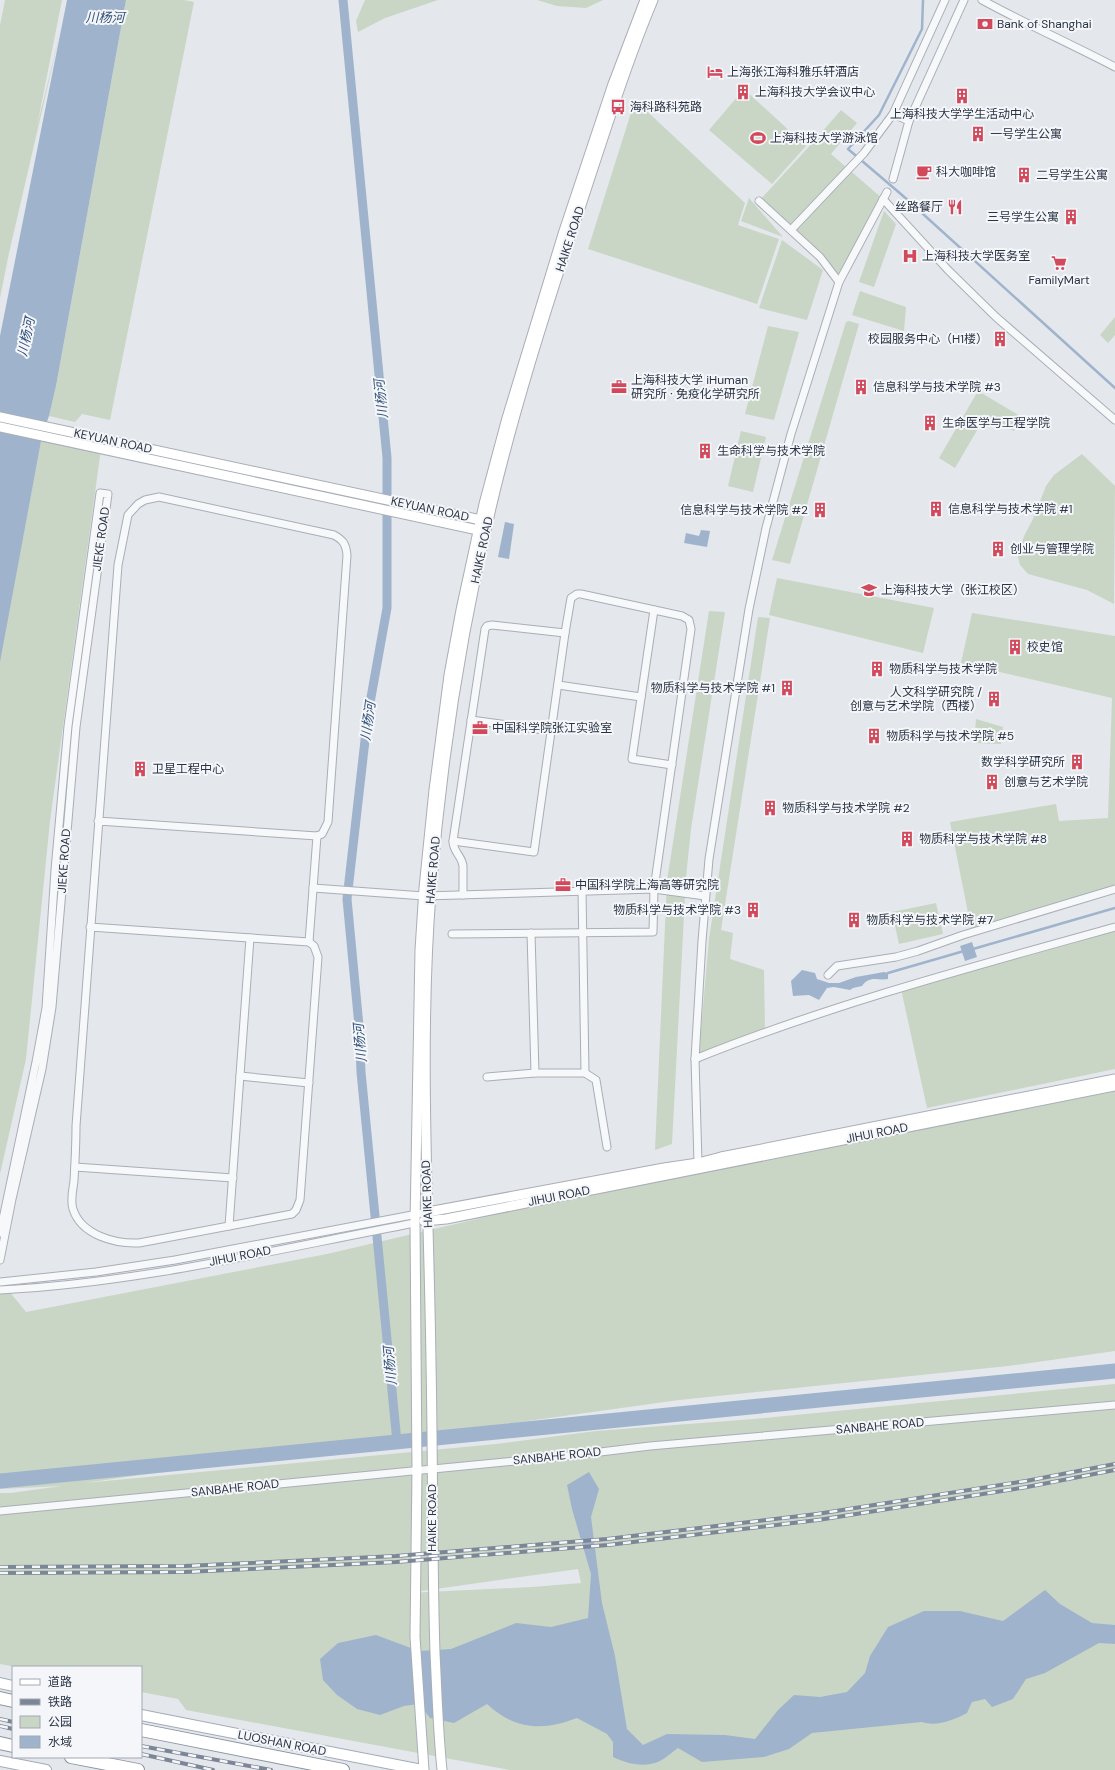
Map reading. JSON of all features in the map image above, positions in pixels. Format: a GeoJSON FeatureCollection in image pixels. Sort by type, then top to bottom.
{"type":"FeatureCollection","features":[{"type":"Feature","properties":{"kind":"highway"},"geometry":{"type":"LineString","coordinates":[[0,1698],[12,1701]]}},
{"type":"Feature","properties":{"kind":"highway"},"geometry":{"type":"LineString","coordinates":[[0,1703],[12,1706]]}},
{"type":"Feature","properties":{"kind":"highway"},"geometry":{"type":"LineString","coordinates":[[142,1730],[343,1770]]}},
{"type":"Feature","properties":{"kind":"highway"},"geometry":{"type":"LineString","coordinates":[[0,1743],[12,1746]]}},
{"type":"Feature","properties":{"kind":"highway"},"geometry":{"type":"LineString","coordinates":[[74,1758],[138,1770]]}},
{"type":"Feature","properties":{"kind":"main road"},"geometry":{"type":"LineString","coordinates":[[0,1683],[12,1686]]}},
{"type":"Feature","properties":{"kind":"main road","name":"LUOSHAN ROAD"},"geometry":{"type":"LineString","coordinates":[[142,1715],[423,1770]]}},
{"type":"Feature","properties":{"kind":"main road"},"geometry":{"type":"LineString","coordinates":[[0,1761],[46,1770]]}},
{"type":"Feature","properties":{"kind":"street","name":"HAIKE ROAD"},"geometry":{"type":"LineString","coordinates":[[423,1770],[415,1637],[417,1468],[415,1219],[419,1003],[434,790],[442,725],[460,617],[507,418],[534,326],[613,84],[645,0]]}},
{"type":"Feature","properties":{"kind":"street","name":"HAIKE ROAD"},"geometry":{"type":"LineString","coordinates":[[482,525],[541,328],[623,78],[653,0]]}},
{"type":"Feature","properties":{"kind":"street"},"geometry":{"type":"LineString","coordinates":[[791,230],[864,153],[893,114],[945,0]]}},
{"type":"Feature","properties":{"kind":"street"},"geometry":{"type":"LineString","coordinates":[[893,179],[909,121],[964,0]]}},
{"type":"Feature","properties":{"kind":"street"},"geometry":{"type":"LineString","coordinates":[[982,0],[1044,33],[1092,54],[1115,67]]}},
{"type":"Feature","properties":{"kind":"street"},"geometry":{"type":"LineString","coordinates":[[893,114],[909,121]]}},
{"type":"Feature","properties":{"kind":"street"},"geometry":{"type":"LineString","coordinates":[[698,1163],[695,1059],[705,896],[709,859],[749,609],[766,528],[791,434],[839,282],[887,192]]}},
{"type":"Feature","properties":{"kind":"street"},"geometry":{"type":"LineString","coordinates":[[883,199],[948,270],[996,317],[1115,420]]}},
{"type":"Feature","properties":{"kind":"street"},"geometry":{"type":"LineString","coordinates":[[759,201],[820,257],[839,282]]}},
{"type":"Feature","properties":{"kind":"street","name":"KEYUAN ROAD"},"geometry":{"type":"LineString","coordinates":[[0,417],[369,496],[482,525]]}},
{"type":"Feature","properties":{"kind":"street","name":"KEYUAN ROAD"},"geometry":{"type":"LineString","coordinates":[[0,427],[401,513],[482,525]]}},
{"type":"Feature","properties":{"kind":"street","name":"JIEKE ROAD"},"geometry":{"type":"LineString","coordinates":[[0,1233],[46,1008],[56,863],[68,726],[100,493],[108,494],[76,734],[52,1007],[42,1069],[12,1199],[0,1260]]}},
{"type":"Feature","properties":{"kind":"street"},"geometry":{"type":"LineString","coordinates":[[90,927],[309,942],[314,946],[318,957],[300,1200],[296,1210],[288,1215],[139,1243],[122,1243],[103,1238],[86,1227],[73,1209],[76,1126],[90,927],[116,580],[125,522],[128,515],[144,500],[159,497],[334,535],[344,541],[347,547],[328,822],[322,834],[317,836],[98,821]]}},
{"type":"Feature","properties":{"kind":"street"},"geometry":{"type":"LineString","coordinates":[[452,934],[653,932],[654,889],[691,624],[686,617],[577,594],[571,598],[569,602],[534,852],[453,841]]}},
{"type":"Feature","properties":{"kind":"street"},"geometry":{"type":"LineString","coordinates":[[654,610],[632,759],[672,765]]}},
{"type":"Feature","properties":{"kind":"street"},"geometry":{"type":"LineString","coordinates":[[463,895],[463,862],[454,850],[453,841],[483,633],[487,626],[492,625],[565,633]]}},
{"type":"Feature","properties":{"kind":"street"},"geometry":{"type":"LineString","coordinates":[[558,685],[641,697]]}},
{"type":"Feature","properties":{"kind":"street"},"geometry":{"type":"LineString","coordinates":[[470,720],[551,731]]}},
{"type":"Feature","properties":{"kind":"street"},"geometry":{"type":"LineString","coordinates":[[309,942],[317,836]]}},
{"type":"Feature","properties":{"kind":"street"},"geometry":{"type":"LineString","coordinates":[[313,888],[427,896],[654,889],[705,896]]}},
{"type":"Feature","properties":{"kind":"street"},"geometry":{"type":"LineString","coordinates":[[828,975],[837,966],[896,957],[911,953],[963,935],[1115,889]]}},
{"type":"Feature","properties":{"kind":"street"},"geometry":{"type":"LineString","coordinates":[[582,891],[585,1073]]}},
{"type":"Feature","properties":{"kind":"street","name":"HAIKE ROAD"},"geometry":{"type":"LineString","coordinates":[[427,896],[425,1056],[432,1414],[432,1572],[438,1733],[442,1770]]}},
{"type":"Feature","properties":{"kind":"street"},"geometry":{"type":"LineString","coordinates":[[695,1059],[765,1032],[901,989],[1115,927]]}},
{"type":"Feature","properties":{"kind":"street"},"geometry":{"type":"LineString","coordinates":[[531,933],[535,1073]]}},
{"type":"Feature","properties":{"kind":"street"},"geometry":{"type":"LineString","coordinates":[[229,1226],[250,938]]}},
{"type":"Feature","properties":{"kind":"street"},"geometry":{"type":"LineString","coordinates":[[487,1077],[535,1073],[585,1073],[596,1080],[607,1147]]}},
{"type":"Feature","properties":{"kind":"street"},"geometry":{"type":"LineString","coordinates":[[240,1076],[308,1083]]}},
{"type":"Feature","properties":{"kind":"street","name":"JIHUI ROAD"},"geometry":{"type":"LineString","coordinates":[[0,1290],[92,1282],[184,1267],[364,1233],[390,1228],[428,1216],[1115,1079]]}},
{"type":"Feature","properties":{"kind":"street","name":"JIHUI ROAD"},"geometry":{"type":"LineString","coordinates":[[428,1216],[453,1217],[1115,1086]]}},
{"type":"Feature","properties":{"kind":"street"},"geometry":{"type":"LineString","coordinates":[[75,1166],[233,1178]]}},
{"type":"Feature","properties":{"kind":"street","name":"JIHUI ROAD"},"geometry":{"type":"LineString","coordinates":[[0,1282],[96,1272],[168,1261],[388,1220],[415,1219]]}},
{"type":"Feature","properties":{"kind":"street","name":"SANBAHE ROAD"},"geometry":{"type":"LineString","coordinates":[[0,1510],[417,1468],[567,1456],[650,1446],[1115,1405]]}},
{"type":"Feature","properties":{"kind":"green space"},"geometry":{"type":"Polygon","coordinates":[[[5,0],[62,0],[37,126],[61,29],[0,298],[0,25],[5,0]]]}},
{"type":"Feature","properties":{"kind":"green space"},"geometry":{"type":"Polygon","coordinates":[[[126,0],[184,0],[194,2],[110,420],[82,414],[75,422],[49,416],[56,386],[126,0]]]}},
{"type":"Feature","properties":{"kind":"green space"},"geometry":{"type":"Polygon","coordinates":[[[365,0],[438,0],[385,18],[358,32],[356,21],[365,0]]]}},
{"type":"Feature","properties":{"kind":"green space"},"geometry":{"type":"Polygon","coordinates":[[[537,0],[603,0],[586,8],[557,6],[537,0]]]}},
{"type":"Feature","properties":{"kind":"green space","name":"上海科技大学游泳馆"},"geometry":{"type":"Polygon","coordinates":[[[744,89],[806,146],[772,184],[709,130],[744,89]]]}},
{"type":"Feature","properties":{"kind":"green space"},"geometry":{"type":"Polygon","coordinates":[[[635,100],[745,203],[738,225],[779,239],[757,304],[588,249],[635,100]]]}},
{"type":"Feature","properties":{"kind":"green space"},"geometry":{"type":"Polygon","coordinates":[[[841,110],[857,123],[831,154],[883,199],[839,282],[820,257],[759,201],[841,110]]]}},
{"type":"Feature","properties":{"kind":"green space"},"geometry":{"type":"Polygon","coordinates":[[[749,198],[783,237],[741,221],[749,198]]]}},
{"type":"Feature","properties":{"kind":"green space"},"geometry":{"type":"Polygon","coordinates":[[[884,211],[896,224],[874,287],[859,282],[884,211]]]}},
{"type":"Feature","properties":{"kind":"green space"},"geometry":{"type":"Polygon","coordinates":[[[782,240],[823,270],[807,320],[759,308],[782,240]]]}},
{"type":"Feature","properties":{"kind":"green space"},"geometry":{"type":"Polygon","coordinates":[[[860,291],[906,307],[904,331],[852,315],[860,291]]]}},
{"type":"Feature","properties":{"kind":"green space"},"geometry":{"type":"Polygon","coordinates":[[[1115,317],[1115,335],[1108,343],[1100,335],[1115,317]]]}},
{"type":"Feature","properties":{"kind":"green space"},"geometry":{"type":"Polygon","coordinates":[[[849,321],[859,324],[790,564],[772,560],[846,322],[849,321]]]}},
{"type":"Feature","properties":{"kind":"green space"},"geometry":{"type":"Polygon","coordinates":[[[768,326],[799,332],[774,420],[745,414],[768,326]]]}},
{"type":"Feature","properties":{"kind":"green space"},"geometry":{"type":"Polygon","coordinates":[[[978,391],[1022,417],[1014,431],[986,415],[955,468],[939,458],[978,391]]]}},
{"type":"Feature","properties":{"kind":"green space"},"geometry":{"type":"Polygon","coordinates":[[[741,431],[766,437],[753,492],[728,486],[741,431]]]}},
{"type":"Feature","properties":{"kind":"green space"},"geometry":{"type":"Polygon","coordinates":[[[42,436],[101,449],[50,821],[26,1059],[0,1174],[0,656],[42,436]]]}},
{"type":"Feature","properties":{"kind":"green space"},"geometry":{"type":"Polygon","coordinates":[[[1082,454],[1115,486],[1114,604],[1087,590],[1028,574],[1020,565],[1018,557],[1024,536],[1033,519],[1046,486],[1054,475],[1082,454]]]}},
{"type":"Feature","properties":{"kind":"green space"},"geometry":{"type":"Polygon","coordinates":[[[777,578],[934,608],[923,653],[769,615],[777,578]]]}},
{"type":"Feature","properties":{"kind":"green space"},"geometry":{"type":"Polygon","coordinates":[[[709,611],[725,612],[691,829],[686,877],[672,1144],[655,1150],[667,881],[709,611]]]}},
{"type":"Feature","properties":{"kind":"green space"},"geometry":{"type":"Polygon","coordinates":[[[972,613],[1115,636],[1115,889],[972,933],[950,822],[1056,804],[1059,821],[1108,818],[1112,698],[961,663],[972,613]]]}},
{"type":"Feature","properties":{"kind":"green space"},"geometry":{"type":"Polygon","coordinates":[[[758,617],[770,618],[721,930],[733,933],[730,959],[764,970],[765,1032],[699,1053],[709,939],[758,617]]]}},
{"type":"Feature","properties":{"kind":"green space"},"geometry":{"type":"Polygon","coordinates":[[[976,719],[1003,727],[1001,744],[974,743],[976,719]]]}},
{"type":"Feature","properties":{"kind":"green space"},"geometry":{"type":"Polygon","coordinates":[[[936,903],[943,934],[899,944],[892,912],[936,903]]]}},
{"type":"Feature","properties":{"kind":"green space"},"geometry":{"type":"Polygon","coordinates":[[[1115,927],[1115,1069],[927,1108],[901,989],[1115,927]]]}},
{"type":"Feature","properties":{"kind":"green space"},"geometry":{"type":"Polygon","coordinates":[[[1115,1086],[1115,1351],[1008,1366],[679,1400],[84,1483],[496,1444],[596,1431],[754,1419],[1115,1384],[1115,1770],[510,1770],[186,1710],[178,1699],[142,1692],[142,1666],[12,1666],[0,1664],[0,1493],[11,1493],[61,1486],[0,1489],[0,1280],[26,1312],[327,1254],[653,1178],[1115,1086]],[[578,1569],[407,1593],[581,1583],[578,1569]]]}},
{"type":"Feature","properties":{"kind":"water"},"geometry":{"type":"Polygon","coordinates":[[[67,0],[126,0],[56,386],[49,416],[42,436],[0,662],[0,336],[67,0]]]}},
{"type":"Feature","properties":{"kind":"water"},"geometry":{"type":"Polygon","coordinates":[[[505,522],[514,524],[509,559],[498,557],[505,522]]]}},
{"type":"Feature","properties":{"kind":"water"},"geometry":{"type":"Polygon","coordinates":[[[701,530],[710,531],[707,547],[684,543],[686,533],[699,536],[701,530]]]}},
{"type":"Feature","properties":{"kind":"water"},"geometry":{"type":"Polygon","coordinates":[[[972,942],[977,957],[965,961],[960,946],[972,942]]]}},
{"type":"Feature","properties":{"kind":"water"},"geometry":{"type":"Polygon","coordinates":[[[802,970],[815,973],[817,979],[829,983],[839,983],[856,977],[884,972],[888,973],[888,979],[871,979],[862,986],[850,990],[834,987],[827,988],[819,1000],[809,995],[793,996],[791,981],[802,970]]]}},
{"type":"Feature","properties":{"kind":"water"},"geometry":{"type":"Polygon","coordinates":[[[589,1472],[599,1489],[591,1517],[602,1603],[615,1656],[627,1729],[643,1745],[667,1734],[725,1735],[755,1739],[778,1710],[794,1695],[820,1697],[847,1692],[865,1673],[870,1656],[888,1627],[924,1611],[960,1611],[1003,1621],[1045,1590],[1060,1604],[1092,1623],[1115,1625],[1115,1644],[1099,1643],[1045,1673],[1026,1679],[1013,1699],[992,1707],[985,1699],[972,1702],[967,1713],[945,1722],[933,1724],[922,1722],[812,1733],[789,1749],[764,1757],[702,1762],[678,1748],[662,1760],[642,1765],[624,1762],[613,1757],[613,1742],[607,1734],[577,1718],[553,1725],[530,1726],[508,1719],[487,1704],[454,1723],[430,1718],[419,1704],[404,1706],[380,1715],[357,1709],[337,1695],[323,1680],[320,1659],[338,1643],[376,1635],[419,1651],[451,1649],[516,1623],[551,1627],[588,1618],[591,1574],[572,1509],[567,1485],[589,1472]]]}},
{"type":"Feature","properties":{"kind":"waterway","name":"川杨河"},"geometry":{"type":"LineString","coordinates":[[343,0],[387,458],[387,608],[368,714],[347,899],[359,1026],[361,1072],[397,1442]]}},
{"type":"Feature","properties":{"kind":"waterway"},"geometry":{"type":"LineString","coordinates":[[923,0],[922,29],[879,115],[848,149],[902,195],[1115,388]]}},
{"type":"Feature","properties":{"kind":"waterway"},"geometry":{"type":"LineString","coordinates":[[973,949],[1115,908]]}},
{"type":"Feature","properties":{"kind":"waterway"},"geometry":{"type":"LineString","coordinates":[[888,973],[964,951]]}},
{"type":"Feature","properties":{"kind":"waterway"},"geometry":{"type":"LineString","coordinates":[[0,1481],[1115,1371]]}},
{"type":"Feature","properties":{"kind":"railway"},"geometry":{"type":"LineString","coordinates":[[0,1567],[185,1566],[396,1556],[607,1539],[817,1514],[1026,1481],[1115,1464]]}},
{"type":"Feature","properties":{"kind":"railway"},"geometry":{"type":"LineString","coordinates":[[0,1573],[185,1572],[396,1562],[608,1545],[818,1520],[1027,1487],[1115,1470]]}},
{"type":"Feature","properties":{"kind":"railway"},"geometry":{"type":"LineString","coordinates":[[0,1719],[12,1722]]}},
{"type":"Feature","properties":{"kind":"railway"},"geometry":{"type":"LineString","coordinates":[[0,1726],[12,1729]]}},
{"type":"Feature","properties":{"kind":"railway"},"geometry":{"type":"LineString","coordinates":[[142,1746],[271,1770]]}},
{"type":"Feature","properties":{"kind":"railway"},"geometry":{"type":"LineString","coordinates":[[142,1754],[213,1770]]}},
{"type":"Feature","properties":{"kind":"place","name":"Bank of Shanghai"},"geometry":{"type":"Point","coordinates":[985,24]}},
{"type":"Feature","properties":{"kind":"place","name":"上海张江海科雅乐轩酒店"},"geometry":{"type":"Point","coordinates":[715,72]}},
{"type":"Feature","properties":{"kind":"place","name":"上海科技大学会议中心"},"geometry":{"type":"Point","coordinates":[743,92]}},
{"type":"Feature","properties":{"kind":"place","name":"上海科技大学学生活动中心"},"geometry":{"type":"Point","coordinates":[962,96]}},
{"type":"Feature","properties":{"kind":"place","name":"海科路科苑路"},"geometry":{"type":"Point","coordinates":[618,107]}},
{"type":"Feature","properties":{"kind":"place","name":"一号学生公寓"},"geometry":{"type":"Point","coordinates":[978,134]}},
{"type":"Feature","properties":{"kind":"place","name":"上海科技大学游泳馆"},"geometry":{"type":"Point","coordinates":[758,138]}},
{"type":"Feature","properties":{"kind":"place","name":"科大咖啡馆"},"geometry":{"type":"Point","coordinates":[924,172]}},
{"type":"Feature","properties":{"kind":"place","name":"二号学生公寓"},"geometry":{"type":"Point","coordinates":[1024,175]}},
{"type":"Feature","properties":{"kind":"place","name":"丝路餐厅"},"geometry":{"type":"Point","coordinates":[955,207]}},
{"type":"Feature","properties":{"kind":"place","name":"三号学生公寓"},"geometry":{"type":"Point","coordinates":[1071,217]}},
{"type":"Feature","properties":{"kind":"place","name":"上海科技大学医务室"},"geometry":{"type":"Point","coordinates":[910,256]}},
{"type":"Feature","properties":{"kind":"place","name":"FamilyMart"},"geometry":{"type":"Point","coordinates":[1059,263]}},
{"type":"Feature","properties":{"kind":"place","name":"校园服务中心（H1楼）"},"geometry":{"type":"Point","coordinates":[1000,339]}},
{"type":"Feature","properties":{"kind":"place","name":"上海科技大学 iHuman 研究所 · 免疫化学研究所"},"geometry":{"type":"Point","coordinates":[619,387]}},
{"type":"Feature","properties":{"kind":"place","name":"信息科学与技术学院 #3"},"geometry":{"type":"Point","coordinates":[861,387]}},
{"type":"Feature","properties":{"kind":"place","name":"生命医学与工程学院"},"geometry":{"type":"Point","coordinates":[930,423]}},
{"type":"Feature","properties":{"kind":"place","name":"生命科学与技术学院"},"geometry":{"type":"Point","coordinates":[705,451]}},
{"type":"Feature","properties":{"kind":"place","name":"信息科学与技术学院 #1"},"geometry":{"type":"Point","coordinates":[936,509]}},
{"type":"Feature","properties":{"kind":"place","name":"信息科学与技术学院 #2"},"geometry":{"type":"Point","coordinates":[820,510]}},
{"type":"Feature","properties":{"kind":"place","name":"创业与管理学院"},"geometry":{"type":"Point","coordinates":[998,549]}},
{"type":"Feature","properties":{"kind":"place","name":"上海科技大学（张江校区）"},"geometry":{"type":"Point","coordinates":[869,590]}},
{"type":"Feature","properties":{"kind":"place","name":"校史馆"},"geometry":{"type":"Point","coordinates":[1015,647]}},
{"type":"Feature","properties":{"kind":"place","name":"物质科学与技术学院"},"geometry":{"type":"Point","coordinates":[877,669]}},
{"type":"Feature","properties":{"kind":"place","name":"物质科学与技术学院 #1"},"geometry":{"type":"Point","coordinates":[787,688]}},
{"type":"Feature","properties":{"kind":"place","name":"人文科学研究院 / 创意与艺术学院（西楼）"},"geometry":{"type":"Point","coordinates":[994,699]}},
{"type":"Feature","properties":{"kind":"place","name":"中国科学院张江实验室"},"geometry":{"type":"Point","coordinates":[480,728]}},
{"type":"Feature","properties":{"kind":"place","name":"物质科学与技术学院 #5"},"geometry":{"type":"Point","coordinates":[874,736]}},
{"type":"Feature","properties":{"kind":"place","name":"数学科学研究所"},"geometry":{"type":"Point","coordinates":[1077,762]}},
{"type":"Feature","properties":{"kind":"place","name":"卫星工程中心"},"geometry":{"type":"Point","coordinates":[140,769]}},
{"type":"Feature","properties":{"kind":"place","name":"创意与艺术学院"},"geometry":{"type":"Point","coordinates":[992,782]}},
{"type":"Feature","properties":{"kind":"place","name":"物质科学与技术学院 #2"},"geometry":{"type":"Point","coordinates":[770,808]}},
{"type":"Feature","properties":{"kind":"place","name":"物质科学与技术学院 #8"},"geometry":{"type":"Point","coordinates":[907,839]}},
{"type":"Feature","properties":{"kind":"place","name":"中国科学院上海高等研究院"},"geometry":{"type":"Point","coordinates":[563,885]}},
{"type":"Feature","properties":{"kind":"place","name":"物质科学与技术学院 #3"},"geometry":{"type":"Point","coordinates":[753,910]}},
{"type":"Feature","properties":{"kind":"place","name":"物质科学与技术学院 #7"},"geometry":{"type":"Point","coordinates":[854,920]}}]}
